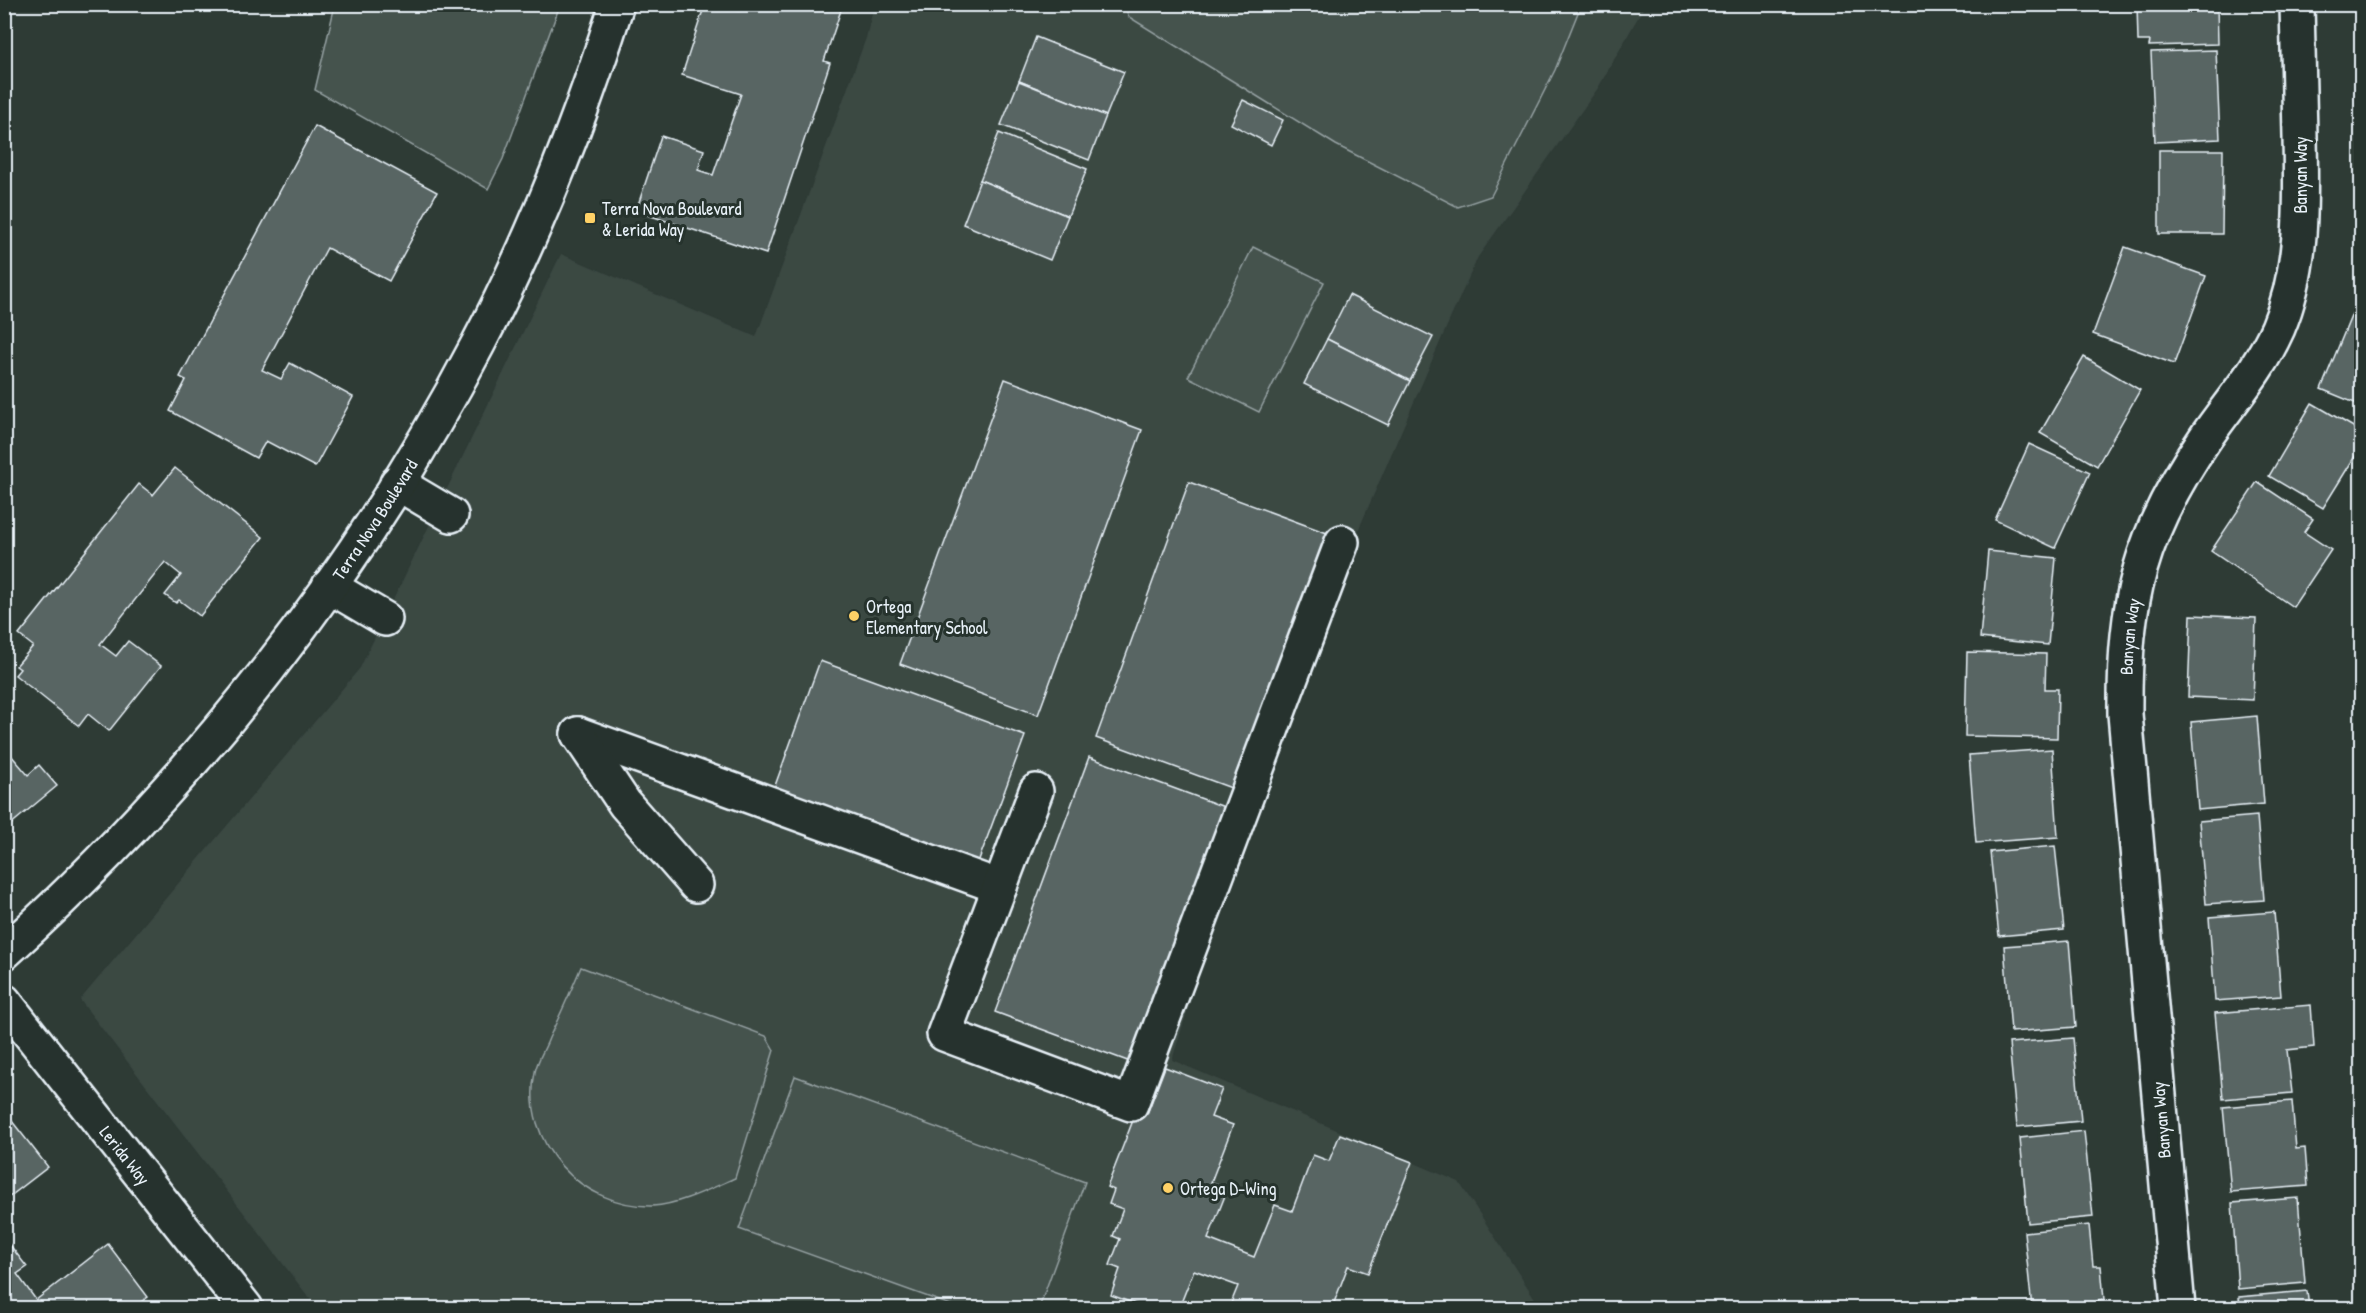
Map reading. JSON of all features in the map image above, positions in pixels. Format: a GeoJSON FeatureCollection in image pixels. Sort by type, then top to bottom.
{"type":"FeatureCollection","features":[{"type":"Feature","properties":{"kind":"street","name":"Terra Nova Boulevard"},"geometry":{"type":"LineString","coordinates":[[4,953],[50,912],[178,777],[245,697],[329,586],[397,483],[478,344],[524,249],[565,154],[616,4]]}},
{"type":"Feature","properties":{"kind":"street","name":"Banyan Way"},"geometry":{"type":"LineString","coordinates":[[2178,1308],[2125,714],[2125,654],[2132,597],[2148,540],[2172,489],[2207,436],[2247,384],[2278,328],[2296,272],[2301,210],[2297,4]]}},
{"type":"Feature","properties":{"kind":"street"},"geometry":{"type":"LineString","coordinates":[[397,483],[451,515]]}},
{"type":"Feature","properties":{"kind":"street"},"geometry":{"type":"LineString","coordinates":[[1036,791],[944,1034],[1131,1104],[1342,542]]}},
{"type":"Feature","properties":{"kind":"street"},"geometry":{"type":"LineString","coordinates":[[329,586],[385,619]]}},
{"type":"Feature","properties":{"kind":"street"},"geometry":{"type":"LineString","coordinates":[[696,885],[625,804],[578,735],[1000,887]]}},
{"type":"Feature","properties":{"kind":"street","name":"Lerida Way"},"geometry":{"type":"LineString","coordinates":[[4,1001],[246,1308]]}},
{"type":"Feature","properties":{"kind":"shaded area"},"geometry":{"type":"Polygon","coordinates":[[[335,5],[560,5],[503,159],[488,189],[315,90],[335,5]]]}},
{"type":"Feature","properties":{"kind":"shaded area","name":"Ortega Elementary School"},"geometry":{"type":"Polygon","coordinates":[[[874,5],[1645,5],[1598,88],[1478,257],[1450,319],[1344,563],[1275,732],[1172,1060],[1459,1182],[1541,1308],[317,1308],[80,1000],[360,668],[561,254],[756,337],[866,38],[874,5]]]}},
{"type":"Feature","properties":{"kind":"shaded area"},"geometry":{"type":"Polygon","coordinates":[[[1124,5],[1581,5],[1555,70],[1491,196],[1458,207],[1336,145],[1129,17],[1124,5]]]}},
{"type":"Feature","properties":{"kind":"shaded area"},"geometry":{"type":"Polygon","coordinates":[[[1253,247],[1324,282],[1259,412],[1188,377],[1253,247]]]}},
{"type":"Feature","properties":{"kind":"shaded area"},"geometry":{"type":"Polygon","coordinates":[[[581,967],[766,1036],[774,1050],[735,1178],[706,1191],[663,1205],[627,1204],[602,1196],[581,1183],[562,1166],[547,1146],[537,1123],[533,1098],[535,1072],[581,967]]]}},
{"type":"Feature","properties":{"kind":"shaded area"},"geometry":{"type":"Polygon","coordinates":[[[795,1076],[1085,1182],[1039,1308],[959,1308],[739,1229],[795,1076]]]}},
{"type":"Feature","properties":{"kind":"building"},"geometry":{"type":"Polygon","coordinates":[[[705,4],[721,4],[739,11],[741,4],[843,4],[824,61],[830,63],[766,254],[636,211],[661,136],[704,150],[698,170],[713,175],[741,94],[682,75],[705,4]]]}},
{"type":"Feature","properties":{"kind":"building"},"geometry":{"type":"Polygon","coordinates":[[[2137,4],[2217,4],[2218,44],[2149,46],[2150,41],[2138,41],[2137,4]]]}},
{"type":"Feature","properties":{"kind":"building"},"geometry":{"type":"Polygon","coordinates":[[[2358,32],[2362,32],[2362,98],[2358,32]]]}},
{"type":"Feature","properties":{"kind":"building"},"geometry":{"type":"Polygon","coordinates":[[[1036,37],[1124,72],[1106,116],[1019,81],[1036,37]]]}},
{"type":"Feature","properties":{"kind":"building"},"geometry":{"type":"Polygon","coordinates":[[[2216,50],[2220,139],[2155,142],[2151,52],[2216,50]]]}},
{"type":"Feature","properties":{"kind":"building"},"geometry":{"type":"Polygon","coordinates":[[[1019,81],[1106,116],[1089,160],[1001,125],[1019,81]]]}},
{"type":"Feature","properties":{"kind":"building"},"geometry":{"type":"Polygon","coordinates":[[[1243,100],[1283,120],[1271,145],[1231,124],[1243,100]]]}},
{"type":"Feature","properties":{"kind":"building"},"geometry":{"type":"Polygon","coordinates":[[[315,126],[437,192],[389,281],[327,248],[262,370],[281,379],[290,363],[353,397],[315,467],[266,441],[256,458],[170,411],[186,380],[180,377],[315,126]]]}},
{"type":"Feature","properties":{"kind":"building"},"geometry":{"type":"Polygon","coordinates":[[[999,133],[1087,169],[1068,216],[980,180],[999,133]]]}},
{"type":"Feature","properties":{"kind":"building"},"geometry":{"type":"Polygon","coordinates":[[[2159,150],[2223,150],[2222,234],[2159,234],[2159,150]]]}},
{"type":"Feature","properties":{"kind":"building"},"geometry":{"type":"Polygon","coordinates":[[[980,180],[1068,216],[1050,260],[963,224],[980,180]]]}},
{"type":"Feature","properties":{"kind":"building"},"geometry":{"type":"Polygon","coordinates":[[[2125,247],[2206,276],[2174,364],[2093,334],[2125,247]]]}},
{"type":"Feature","properties":{"kind":"building"},"geometry":{"type":"Polygon","coordinates":[[[2362,273],[2362,309],[2355,308],[2362,273]]]}},
{"type":"Feature","properties":{"kind":"building"},"geometry":{"type":"Polygon","coordinates":[[[1349,295],[1433,337],[1410,381],[1327,339],[1349,295]]]}},
{"type":"Feature","properties":{"kind":"building"},"geometry":{"type":"Polygon","coordinates":[[[2352,314],[2362,317],[2362,406],[2321,389],[2352,314]]]}},
{"type":"Feature","properties":{"kind":"building"},"geometry":{"type":"Polygon","coordinates":[[[1327,339],[1410,381],[1388,425],[1304,384],[1327,339]]]}},
{"type":"Feature","properties":{"kind":"building"},"geometry":{"type":"Polygon","coordinates":[[[2084,357],[2140,390],[2097,466],[2040,433],[2084,357]]]}},
{"type":"Feature","properties":{"kind":"building"},"geometry":{"type":"Polygon","coordinates":[[[1005,379],[1142,430],[1038,715],[900,664],[1005,379]]]}},
{"type":"Feature","properties":{"kind":"building"},"geometry":{"type":"Polygon","coordinates":[[[2312,403],[2362,432],[2362,445],[2323,508],[2269,476],[2312,403]]]}},
{"type":"Feature","properties":{"kind":"building"},"geometry":{"type":"Polygon","coordinates":[[[2029,444],[2090,472],[2055,548],[1995,520],[2029,444]]]}},
{"type":"Feature","properties":{"kind":"building"},"geometry":{"type":"Polygon","coordinates":[[[175,468],[263,537],[200,616],[179,600],[176,603],[165,595],[181,575],[165,562],[100,644],[116,656],[128,641],[161,666],[109,731],[88,714],[79,726],[15,675],[20,669],[16,666],[33,646],[19,635],[139,484],[153,495],[175,468]]]}},
{"type":"Feature","properties":{"kind":"building"},"geometry":{"type":"Polygon","coordinates":[[[1189,482],[1327,533],[1234,789],[1096,738],[1189,482]]]}},
{"type":"Feature","properties":{"kind":"building"},"geometry":{"type":"Polygon","coordinates":[[[2257,482],[2313,519],[2304,532],[2331,550],[2293,607],[2211,551],[2257,482]]]}},
{"type":"Feature","properties":{"kind":"building"},"geometry":{"type":"Polygon","coordinates":[[[1988,551],[2056,558],[2048,645],[1980,638],[1988,551]]]}},
{"type":"Feature","properties":{"kind":"building"},"geometry":{"type":"Polygon","coordinates":[[[2191,615],[2256,618],[2253,700],[2188,697],[2191,615]]]}},
{"type":"Feature","properties":{"kind":"building"},"geometry":{"type":"Polygon","coordinates":[[[1967,652],[2046,654],[2045,689],[2058,689],[2057,738],[1965,736],[1967,652]]]}},
{"type":"Feature","properties":{"kind":"building"},"geometry":{"type":"Polygon","coordinates":[[[820,661],[1025,736],[977,865],[772,794],[820,661]]]}},
{"type":"Feature","properties":{"kind":"building"},"geometry":{"type":"Polygon","coordinates":[[[2257,716],[2264,804],[2198,810],[2191,722],[2257,716]]]}},
{"type":"Feature","properties":{"kind":"building"},"geometry":{"type":"Polygon","coordinates":[[[4,747],[28,775],[39,765],[57,786],[4,830],[4,747]]]}},
{"type":"Feature","properties":{"kind":"building"},"geometry":{"type":"Polygon","coordinates":[[[2052,749],[2058,837],[1976,843],[1969,755],[2052,749]]]}},
{"type":"Feature","properties":{"kind":"building"},"geometry":{"type":"Polygon","coordinates":[[[1089,757],[1227,808],[1133,1063],[995,1012],[1089,757]]]}},
{"type":"Feature","properties":{"kind":"building"},"geometry":{"type":"Polygon","coordinates":[[[2257,816],[2264,900],[2206,904],[2199,821],[2257,816]]]}},
{"type":"Feature","properties":{"kind":"building"},"geometry":{"type":"Polygon","coordinates":[[[2055,846],[2064,930],[1999,936],[1990,852],[2055,846]]]}},
{"type":"Feature","properties":{"kind":"building"},"geometry":{"type":"Polygon","coordinates":[[[2274,912],[2281,996],[2215,1001],[2209,917],[2274,912]]]}},
{"type":"Feature","properties":{"kind":"building"},"geometry":{"type":"Polygon","coordinates":[[[2069,941],[2076,1027],[2011,1032],[2004,946],[2069,941]]]}},
{"type":"Feature","properties":{"kind":"building"},"geometry":{"type":"Polygon","coordinates":[[[2311,1005],[2314,1047],[2287,1050],[2292,1093],[2223,1099],[2215,1013],[2311,1005]]]}},
{"type":"Feature","properties":{"kind":"building"},"geometry":{"type":"Polygon","coordinates":[[[2073,1038],[2081,1121],[2017,1127],[2009,1043],[2073,1038]]]}},
{"type":"Feature","properties":{"kind":"building","name":"Ortega D-Wing"},"geometry":{"type":"Polygon","coordinates":[[[1165,1067],[1222,1089],[1211,1117],[1233,1125],[1211,1182],[1228,1188],[1208,1239],[1254,1257],[1275,1205],[1292,1211],[1313,1155],[1329,1161],[1340,1134],[1412,1162],[1368,1273],[1348,1266],[1332,1308],[1229,1308],[1238,1286],[1194,1270],[1179,1308],[1146,1308],[1111,1295],[1120,1269],[1110,1265],[1120,1239],[1113,1236],[1123,1209],[1109,1204],[1114,1190],[1107,1187],[1137,1110],[1147,1114],[1165,1067]]]}},
{"type":"Feature","properties":{"kind":"building"},"geometry":{"type":"Polygon","coordinates":[[[2292,1101],[2296,1149],[2305,1148],[2308,1186],[2231,1192],[2223,1107],[2292,1101]]]}},
{"type":"Feature","properties":{"kind":"building"},"geometry":{"type":"Polygon","coordinates":[[[4,1111],[48,1167],[4,1201],[4,1111]]]}},
{"type":"Feature","properties":{"kind":"building"},"geometry":{"type":"Polygon","coordinates":[[[2084,1131],[2093,1217],[2028,1223],[2020,1138],[2084,1131]]]}},
{"type":"Feature","properties":{"kind":"building"},"geometry":{"type":"Polygon","coordinates":[[[2298,1198],[2305,1283],[2238,1289],[2232,1203],[2298,1198]]]}},
{"type":"Feature","properties":{"kind":"building"},"geometry":{"type":"Polygon","coordinates":[[[2089,1225],[2093,1266],[2101,1266],[2104,1300],[2096,1301],[2097,1308],[2032,1308],[2024,1232],[2089,1225]]]}},
{"type":"Feature","properties":{"kind":"building"},"geometry":{"type":"Polygon","coordinates":[[[6,1240],[27,1267],[17,1274],[36,1300],[108,1244],[148,1297],[132,1308],[4,1308],[6,1240]]]}},
{"type":"Feature","properties":{"kind":"building"},"geometry":{"type":"Polygon","coordinates":[[[2307,1291],[2309,1308],[2240,1308],[2239,1297],[2307,1291]]]}},
{"type":"Feature","properties":{"kind":"place","name":"Terra Nova Boulevard & Lerida Way"},"geometry":{"type":"Point","coordinates":[590,218]}},
{"type":"Feature","properties":{"kind":"place","name":"Ortega Elementary School"},"geometry":{"type":"Point","coordinates":[854,616]}},
{"type":"Feature","properties":{"kind":"place","name":"Ortega D-Wing"},"geometry":{"type":"Point","coordinates":[1168,1188]}}]}
